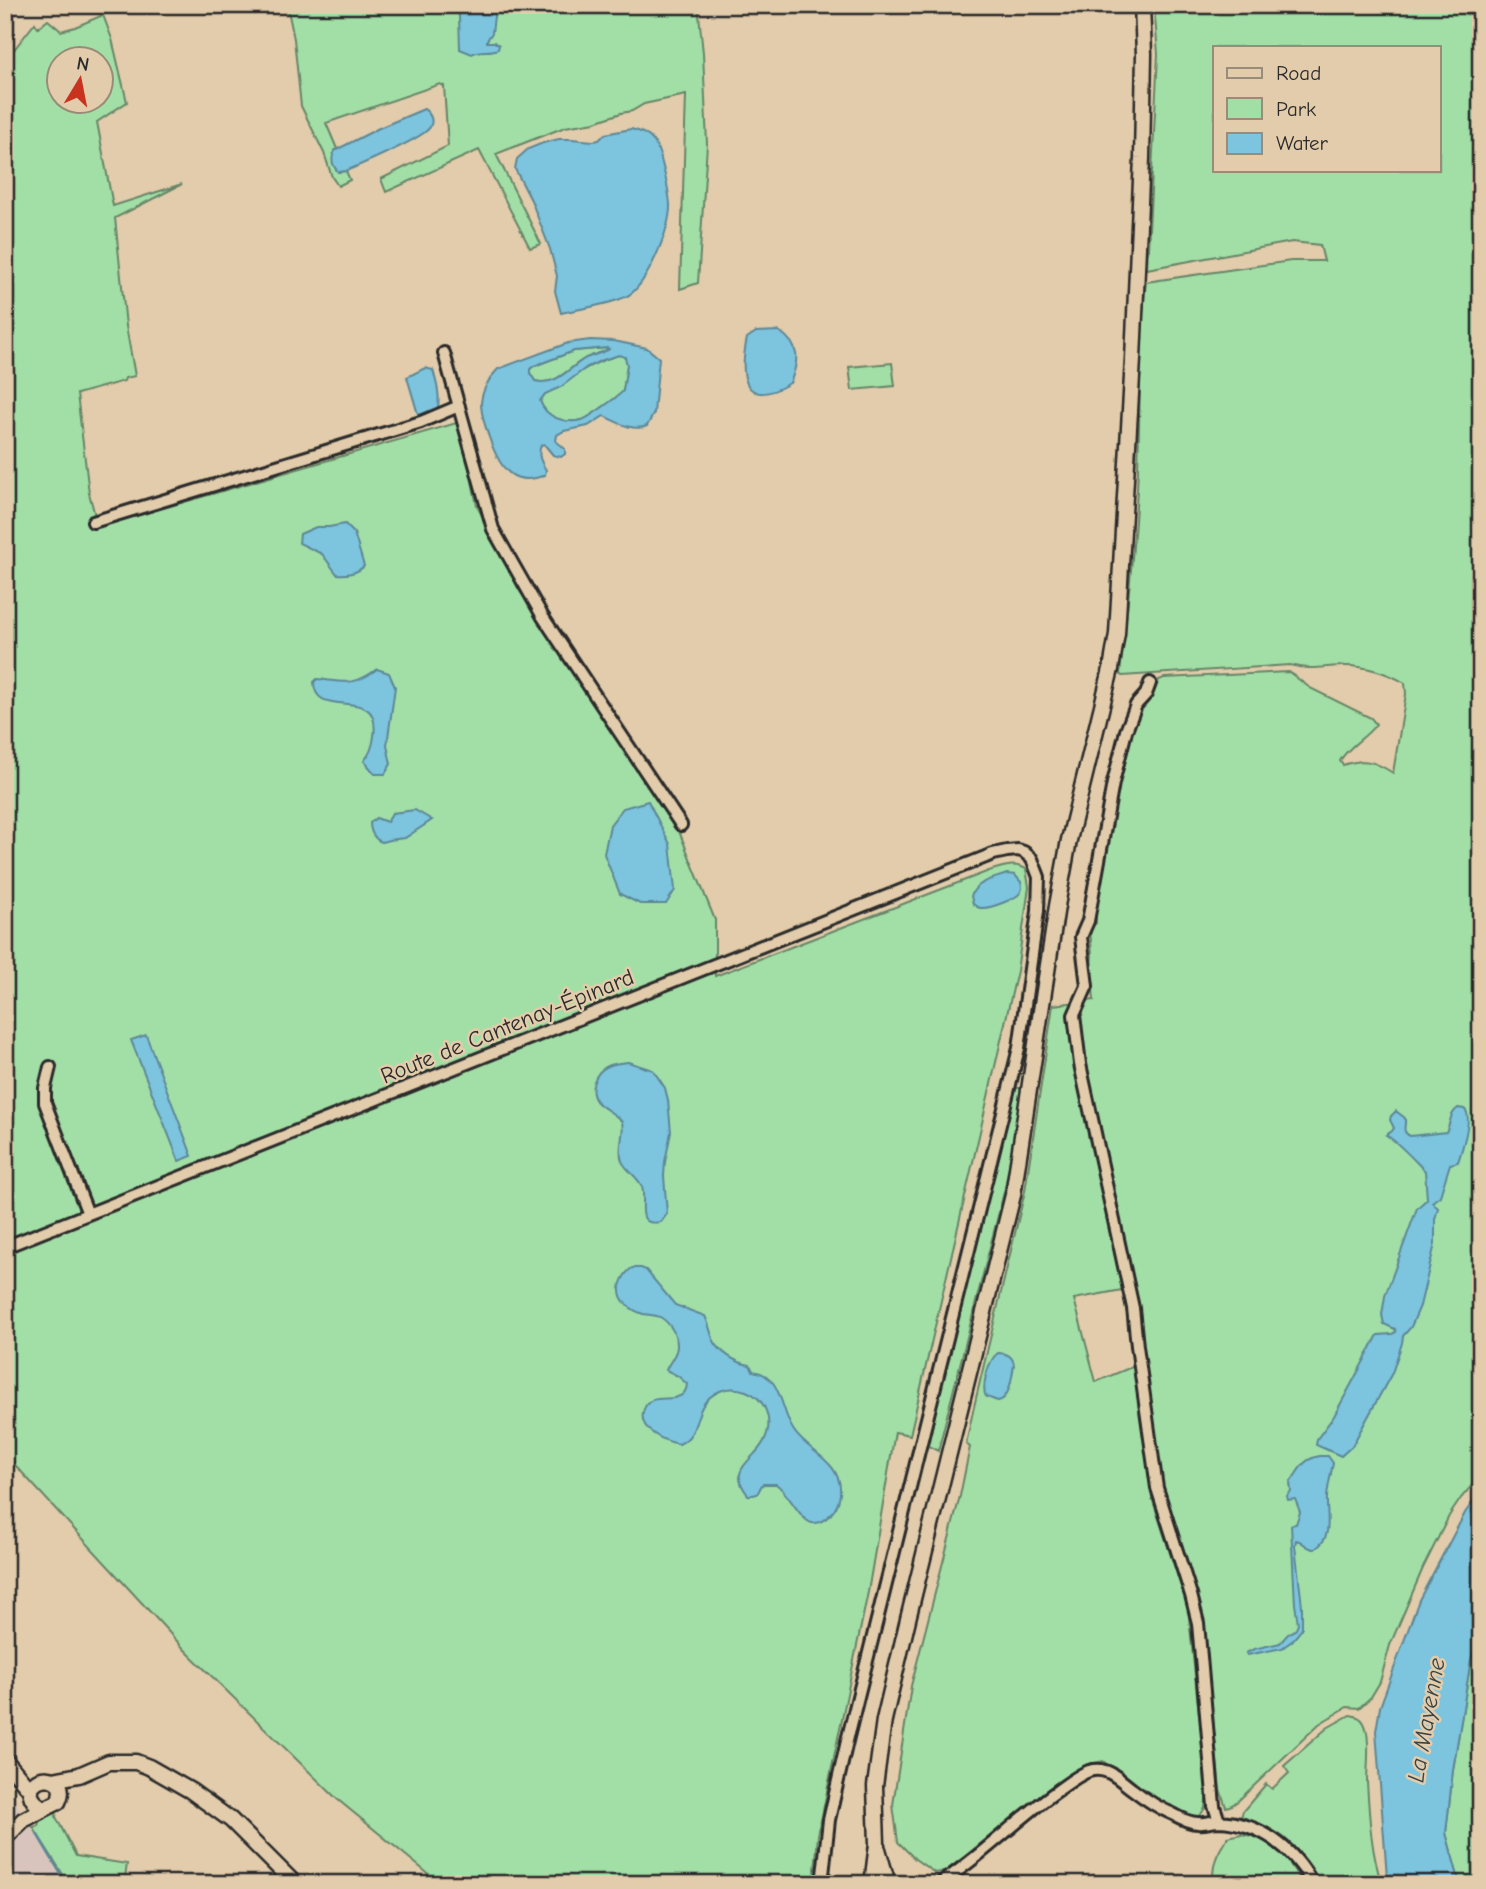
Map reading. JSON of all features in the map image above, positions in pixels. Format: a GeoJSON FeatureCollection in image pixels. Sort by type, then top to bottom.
{"type":"FeatureCollection","features":[{"type":"Feature","properties":{"kind":"main road"},"geometry":{"type":"LineString","coordinates":[[872,1884],[877,1844],[875,1786],[884,1720],[1013,1195],[1069,840],[1111,669],[1116,634],[1133,359],[1142,158],[1142,5]]}},
{"type":"Feature","properties":{"kind":"main road"},"geometry":{"type":"LineString","coordinates":[[23,1820],[39,1787],[79,1775],[109,1762],[136,1762],[191,1791],[230,1820],[295,1884]]}},
{"type":"Feature","properties":{"kind":"main road"},"geometry":{"type":"LineString","coordinates":[[8,1763],[39,1787],[59,1786],[61,1794]]}},
{"type":"Feature","properties":{"kind":"main road"},"geometry":{"type":"LineString","coordinates":[[5,1838],[23,1820],[55,1805],[61,1794],[79,1775]]}},
{"type":"Feature","properties":{"kind":"main road"},"geometry":{"type":"LineString","coordinates":[[39,1787],[36,1804],[45,1808]]}},
{"type":"Feature","properties":{"kind":"main road"},"geometry":{"type":"LineString","coordinates":[[877,1844],[888,1884]]}},
{"type":"Feature","properties":{"kind":"street"},"geometry":{"type":"LineString","coordinates":[[444,353],[493,530],[543,617],[681,825]]}},
{"type":"Feature","properties":{"kind":"street"},"geometry":{"type":"LineString","coordinates":[[93,522],[422,422],[459,406]]}},
{"type":"Feature","properties":{"kind":"street"},"geometry":{"type":"LineString","coordinates":[[1150,683],[1146,694],[1136,705],[1116,770],[1088,921],[1081,937],[1087,986],[1074,1015],[1080,1065],[1133,1308],[1157,1488],[1198,1623],[1214,1806],[1219,1821]]}},
{"type":"Feature","properties":{"kind":"street","name":"Route de Cantenay-Épinard"},"geometry":{"type":"LineString","coordinates":[[5,1247],[993,854],[1007,850],[1024,852],[1032,859],[1040,877],[1038,911],[1019,1048],[847,1741],[829,1820],[822,1884]]}},
{"type":"Feature","properties":{"kind":"street"},"geometry":{"type":"LineString","coordinates":[[50,1067],[46,1103],[88,1214]]}},
{"type":"Feature","properties":{"kind":"street"},"geometry":{"type":"LineString","coordinates":[[939,1884],[1050,1796],[1088,1771],[1099,1770],[1109,1772],[1148,1802],[1196,1824],[1219,1821],[1247,1826],[1270,1836],[1288,1850],[1305,1869],[1312,1884]]}},
{"type":"Feature","properties":{"kind":"shaded area"},"geometry":{"type":"Polygon","coordinates":[[[5,1786],[33,1829],[65,1884],[5,1884],[5,1786]]]}},
{"type":"Feature","properties":{"kind":"green space"},"geometry":{"type":"Polygon","coordinates":[[[287,5],[698,5],[707,144],[698,283],[680,289],[686,95],[644,104],[632,111],[595,122],[565,127],[496,154],[541,244],[530,248],[479,150],[386,192],[381,179],[448,146],[444,86],[440,84],[326,123],[337,149],[334,151],[338,172],[346,171],[350,180],[338,186],[301,106],[294,39],[287,5]]]}},
{"type":"Feature","properties":{"kind":"green space"},"geometry":{"type":"Polygon","coordinates":[[[1154,5],[1481,5],[1481,1475],[1449,1516],[1423,1568],[1390,1645],[1380,1682],[1371,1697],[1359,1708],[1347,1707],[1319,1724],[1239,1800],[1226,1807],[1220,1789],[1206,1651],[1198,1604],[1157,1472],[1136,1314],[1127,1314],[1122,1290],[1074,1299],[1096,1382],[1134,1366],[1152,1498],[1188,1608],[1207,1791],[1205,1808],[1199,1817],[1186,1815],[1148,1796],[1103,1761],[1086,1765],[1043,1793],[946,1871],[935,1873],[915,1859],[898,1842],[893,1805],[911,1686],[960,1496],[970,1447],[966,1444],[973,1411],[1025,1191],[1053,1005],[1094,1000],[1090,928],[1096,923],[1095,900],[1115,784],[1132,720],[1144,701],[1153,695],[1159,680],[1164,678],[1289,672],[1310,688],[1371,718],[1376,724],[1343,756],[1340,761],[1343,765],[1369,762],[1393,773],[1406,694],[1405,683],[1398,679],[1354,666],[1311,668],[1290,665],[1122,676],[1120,674],[1135,521],[1146,282],[1291,261],[1324,261],[1320,245],[1292,242],[1147,269],[1158,54],[1154,5]]]}},
{"type":"Feature","properties":{"kind":"green space"},"geometry":{"type":"Polygon","coordinates":[[[103,15],[112,39],[114,46],[46,46],[46,116],[106,116],[97,122],[113,206],[182,184],[115,218],[126,326],[135,376],[77,394],[89,493],[98,527],[460,422],[477,506],[519,590],[668,804],[715,920],[715,976],[989,871],[1012,866],[1026,869],[1029,887],[1017,971],[910,1435],[895,1432],[868,1592],[818,1835],[814,1884],[443,1884],[437,1881],[337,1799],[187,1652],[5,1454],[5,61],[35,23],[38,28],[48,20],[61,31],[103,15]]]}},
{"type":"Feature","properties":{"kind":"green space"},"geometry":{"type":"Polygon","coordinates":[[[116,56],[127,102],[116,109],[116,56]]]}},
{"type":"Feature","properties":{"kind":"green space"},"geometry":{"type":"Polygon","coordinates":[[[609,349],[586,358],[556,379],[535,381],[530,373],[534,366],[574,351],[609,349]]]}},
{"type":"Feature","properties":{"kind":"green space"},"geometry":{"type":"Polygon","coordinates":[[[619,355],[626,357],[627,365],[623,391],[596,412],[582,420],[569,421],[551,416],[543,407],[540,401],[545,394],[589,367],[619,355]]]}},
{"type":"Feature","properties":{"kind":"green space"},"geometry":{"type":"Polygon","coordinates":[[[892,363],[895,386],[852,390],[849,367],[892,363]]]}},
{"type":"Feature","properties":{"kind":"green space"},"geometry":{"type":"Polygon","coordinates":[[[1015,1087],[1022,1089],[1022,1096],[1005,1188],[938,1451],[928,1446],[960,1300],[1015,1087]]]}},
{"type":"Feature","properties":{"kind":"green space"},"geometry":{"type":"Polygon","coordinates":[[[1481,1632],[1481,1884],[1460,1884],[1446,1833],[1471,1659],[1481,1632]]]}},
{"type":"Feature","properties":{"kind":"green space"},"geometry":{"type":"Polygon","coordinates":[[[1350,1715],[1361,1719],[1366,1729],[1370,1820],[1375,1860],[1382,1884],[1320,1884],[1305,1860],[1289,1842],[1269,1829],[1241,1817],[1266,1784],[1272,1789],[1289,1773],[1284,1766],[1327,1728],[1350,1715]]]}},
{"type":"Feature","properties":{"kind":"green space"},"geometry":{"type":"Polygon","coordinates":[[[57,1809],[56,1817],[76,1856],[127,1864],[124,1884],[69,1884],[33,1827],[38,1826],[36,1816],[57,1809]]]}},
{"type":"Feature","properties":{"kind":"green space"},"geometry":{"type":"Polygon","coordinates":[[[1241,1834],[1269,1839],[1282,1852],[1303,1884],[1213,1884],[1214,1864],[1221,1848],[1228,1837],[1241,1834]]]}},
{"type":"Feature","properties":{"kind":"water"},"geometry":{"type":"Polygon","coordinates":[[[457,5],[500,5],[495,8],[492,33],[487,40],[499,45],[498,49],[472,54],[460,49],[457,5]]]}},
{"type":"Feature","properties":{"kind":"water"},"geometry":{"type":"Polygon","coordinates":[[[424,109],[431,119],[426,132],[346,171],[338,172],[333,162],[334,151],[424,109]]]}},
{"type":"Feature","properties":{"kind":"water"},"geometry":{"type":"Polygon","coordinates":[[[631,129],[650,138],[659,153],[670,204],[663,238],[646,275],[633,292],[610,302],[561,313],[555,291],[557,276],[550,249],[531,200],[515,169],[517,159],[528,149],[543,143],[559,139],[593,141],[599,140],[605,134],[631,129]]]}},
{"type":"Feature","properties":{"kind":"water"},"geometry":{"type":"Polygon","coordinates":[[[779,331],[795,348],[795,368],[790,383],[774,391],[754,391],[745,376],[747,338],[756,332],[779,331]]]}},
{"type":"Feature","properties":{"kind":"water"},"geometry":{"type":"Polygon","coordinates":[[[614,341],[647,348],[659,358],[654,413],[647,426],[642,428],[625,426],[604,416],[588,426],[564,431],[557,435],[556,441],[565,449],[565,454],[561,457],[553,455],[544,444],[541,445],[540,455],[546,470],[545,475],[524,479],[516,477],[503,467],[488,436],[481,408],[485,389],[498,369],[568,343],[614,341]],[[609,349],[574,351],[534,366],[530,373],[535,381],[550,381],[586,358],[609,349]],[[619,355],[587,367],[561,387],[545,394],[540,401],[543,407],[551,416],[569,421],[582,420],[596,412],[623,391],[627,365],[625,357],[619,355]]]}},
{"type":"Feature","properties":{"kind":"water"},"geometry":{"type":"Polygon","coordinates":[[[425,368],[433,370],[439,402],[437,413],[420,421],[407,377],[425,368]]]}},
{"type":"Feature","properties":{"kind":"water"},"geometry":{"type":"Polygon","coordinates":[[[345,524],[354,533],[364,566],[352,573],[337,574],[322,554],[299,543],[300,534],[316,527],[345,524]]]}},
{"type":"Feature","properties":{"kind":"water"},"geometry":{"type":"Polygon","coordinates":[[[377,669],[389,673],[395,687],[387,745],[391,764],[385,774],[375,774],[364,761],[371,750],[374,736],[374,720],[368,710],[324,700],[317,694],[314,682],[317,679],[355,681],[377,669]]]}},
{"type":"Feature","properties":{"kind":"water"},"geometry":{"type":"Polygon","coordinates":[[[648,801],[670,844],[675,890],[666,904],[640,904],[620,894],[604,854],[610,825],[623,808],[648,801]]]}},
{"type":"Feature","properties":{"kind":"water"},"geometry":{"type":"Polygon","coordinates":[[[415,810],[432,820],[405,838],[382,842],[373,835],[370,823],[376,818],[387,822],[392,813],[415,810]]]}},
{"type":"Feature","properties":{"kind":"water"},"geometry":{"type":"Polygon","coordinates":[[[1007,874],[1015,875],[1021,882],[1022,890],[1018,895],[987,908],[979,908],[973,904],[971,896],[977,887],[1007,874]]]}},
{"type":"Feature","properties":{"kind":"water"},"geometry":{"type":"Polygon","coordinates":[[[146,1035],[192,1156],[179,1161],[131,1040],[146,1035]]]}},
{"type":"Feature","properties":{"kind":"water"},"geometry":{"type":"Polygon","coordinates":[[[628,1062],[653,1070],[665,1088],[668,1100],[671,1132],[664,1176],[667,1214],[661,1222],[652,1223],[644,1217],[642,1187],[624,1165],[621,1156],[622,1122],[596,1101],[594,1096],[594,1082],[602,1070],[611,1065],[628,1062]]]}},
{"type":"Feature","properties":{"kind":"water"},"geometry":{"type":"Polygon","coordinates":[[[1458,1108],[1467,1112],[1466,1134],[1458,1162],[1450,1164],[1440,1196],[1432,1202],[1438,1208],[1435,1244],[1420,1306],[1411,1327],[1403,1336],[1392,1373],[1352,1446],[1341,1456],[1316,1445],[1317,1439],[1334,1416],[1378,1335],[1396,1332],[1384,1324],[1382,1315],[1385,1296],[1417,1208],[1427,1199],[1425,1171],[1386,1135],[1394,1128],[1391,1116],[1396,1111],[1405,1118],[1405,1131],[1410,1136],[1446,1132],[1458,1108]]]}},
{"type":"Feature","properties":{"kind":"water"},"geometry":{"type":"Polygon","coordinates":[[[632,1268],[646,1270],[675,1305],[705,1316],[719,1348],[770,1379],[794,1431],[831,1466],[840,1483],[839,1500],[827,1517],[817,1523],[808,1521],[776,1484],[763,1484],[757,1494],[752,1495],[748,1495],[742,1486],[741,1471],[760,1448],[768,1426],[763,1405],[753,1394],[730,1388],[710,1397],[700,1411],[692,1433],[679,1444],[659,1437],[648,1429],[643,1416],[647,1404],[652,1400],[678,1397],[683,1394],[687,1384],[666,1370],[677,1348],[676,1337],[669,1325],[660,1317],[634,1310],[621,1296],[621,1283],[632,1268]]]}},
{"type":"Feature","properties":{"kind":"water"},"geometry":{"type":"Polygon","coordinates":[[[998,1353],[1009,1356],[1014,1365],[1008,1392],[998,1401],[986,1397],[984,1387],[988,1367],[998,1353]]]}},
{"type":"Feature","properties":{"kind":"water"},"geometry":{"type":"Polygon","coordinates":[[[1320,1456],[1328,1456],[1333,1463],[1327,1497],[1327,1532],[1315,1549],[1296,1540],[1295,1545],[1302,1629],[1282,1648],[1247,1655],[1246,1653],[1254,1649],[1280,1643],[1298,1624],[1291,1525],[1296,1524],[1300,1512],[1295,1499],[1288,1500],[1287,1496],[1291,1491],[1290,1483],[1302,1465],[1320,1456]]]}},
{"type":"Feature","properties":{"kind":"water","name":"La Mayenne"},"geometry":{"type":"Polygon","coordinates":[[[1481,1490],[1481,1632],[1471,1659],[1446,1833],[1460,1884],[1391,1884],[1387,1877],[1376,1731],[1380,1707],[1419,1600],[1465,1513],[1481,1490]]]}},
{"type":"Feature","properties":{"kind":"waterway"},"geometry":{"type":"LineString","coordinates":[[37,1834],[67,1884]]}}]}
